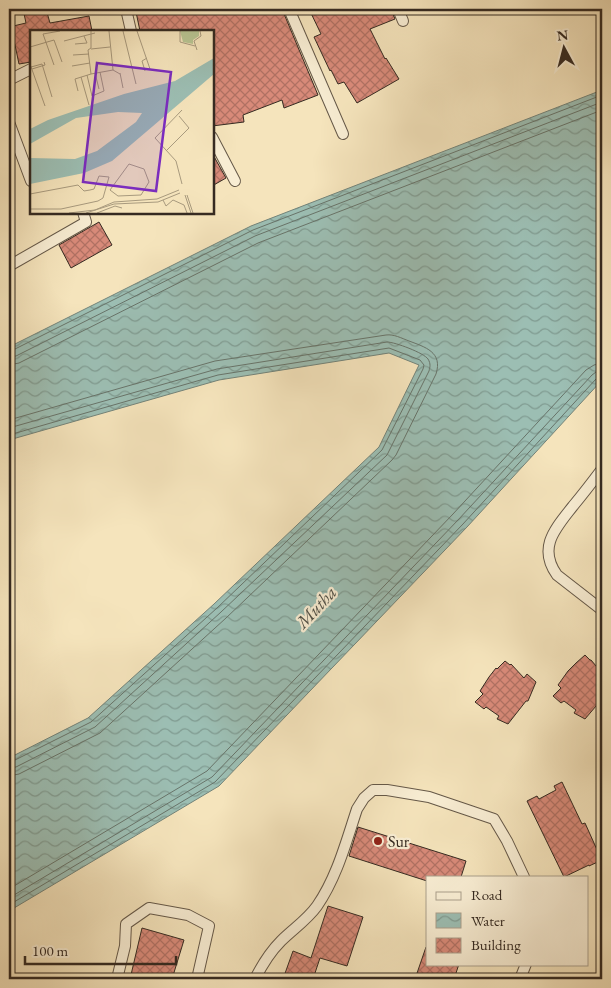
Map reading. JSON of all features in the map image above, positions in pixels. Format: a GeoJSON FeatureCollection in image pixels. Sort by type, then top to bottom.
{"type":"FeatureCollection","features":[{"type":"Feature","properties":{"kind":"street"},"geometry":{"type":"LineString","coordinates":[[126,9],[131,30]]}},
{"type":"Feature","properties":{"kind":"street"},"geometry":{"type":"LineString","coordinates":[[289,9],[343,134]]}},
{"type":"Feature","properties":{"kind":"street"},"geometry":{"type":"LineString","coordinates":[[398,9],[403,21]]}},
{"type":"Feature","properties":{"kind":"street"},"geometry":{"type":"LineString","coordinates":[[9,80],[30,70]]}},
{"type":"Feature","properties":{"kind":"street"},"geometry":{"type":"LineString","coordinates":[[9,122],[30,178]]}},
{"type":"Feature","properties":{"kind":"street"},"geometry":{"type":"LineString","coordinates":[[214,141],[235,182]]}},
{"type":"Feature","properties":{"kind":"street"},"geometry":{"type":"LineString","coordinates":[[9,266],[86,222],[84,214]]}},
{"type":"Feature","properties":{"kind":"street"},"geometry":{"type":"LineString","coordinates":[[602,469],[554,530],[548,557],[557,575],[602,610]]}},
{"type":"Feature","properties":{"kind":"street"},"geometry":{"type":"LineString","coordinates":[[255,979],[264,962],[317,906],[331,882],[357,809],[364,798],[373,790],[387,790],[429,798],[494,820],[507,840],[524,876]]}},
{"type":"Feature","properties":{"kind":"street"},"geometry":{"type":"LineString","coordinates":[[117,979],[125,946],[126,924],[150,908],[188,915],[209,926],[197,979]]}},
{"type":"Feature","properties":{"kind":"street"},"geometry":{"type":"LineString","coordinates":[[520,979],[525,966]]}},
{"type":"Feature","properties":{"kind":"water","name":"Mutha"},"geometry":{"type":"Polygon","coordinates":[[[602,90],[602,380],[467,527],[219,786],[9,911],[9,758],[88,718],[214,604],[379,447],[419,365],[389,353],[219,380],[9,440],[9,347],[251,226],[602,90]]]}},
{"type":"Feature","properties":{"kind":"building"},"geometry":{"type":"Polygon","coordinates":[[[23,9],[46,9],[50,23],[89,16],[92,30],[30,30],[30,62],[19,64],[9,27],[26,23],[23,9]]]}},
{"type":"Feature","properties":{"kind":"building"},"geometry":{"type":"Polygon","coordinates":[[[151,9],[282,9],[318,95],[284,108],[282,100],[243,115],[244,122],[214,126],[214,30],[140,30],[136,12],[151,9]]]}},
{"type":"Feature","properties":{"kind":"building"},"geometry":{"type":"Polygon","coordinates":[[[309,9],[391,9],[395,19],[370,29],[385,59],[399,79],[357,103],[344,82],[338,84],[330,71],[314,37],[321,34],[309,9]]]}},
{"type":"Feature","properties":{"kind":"building"},"geometry":{"type":"Polygon","coordinates":[[[214,157],[226,178],[214,185],[214,157]]]}},
{"type":"Feature","properties":{"kind":"building"},"geometry":{"type":"Polygon","coordinates":[[[99,222],[112,245],[71,268],[59,245],[99,222]]]}},
{"type":"Feature","properties":{"kind":"building"},"geometry":{"type":"Polygon","coordinates":[[[585,655],[602,673],[602,699],[585,719],[574,713],[576,710],[564,701],[561,703],[553,696],[561,688],[558,685],[568,671],[585,655]]]}},
{"type":"Feature","properties":{"kind":"building"},"geometry":{"type":"Polygon","coordinates":[[[505,661],[511,664],[524,678],[527,674],[536,682],[528,701],[526,701],[508,724],[497,719],[499,716],[486,707],[484,709],[475,702],[483,694],[480,691],[489,677],[505,661]]]}},
{"type":"Feature","properties":{"kind":"building"},"geometry":{"type":"Polygon","coordinates":[[[562,782],[582,824],[585,823],[602,859],[566,876],[564,876],[527,801],[537,796],[539,799],[556,790],[554,786],[562,782]]]}},
{"type":"Feature","properties":{"kind":"building","name":"Sur"},"geometry":{"type":"Polygon","coordinates":[[[358,827],[466,861],[461,876],[426,876],[426,881],[349,856],[358,827]]]}},
{"type":"Feature","properties":{"kind":"building"},"geometry":{"type":"Polygon","coordinates":[[[328,906],[363,917],[347,966],[320,958],[313,979],[283,979],[293,951],[311,958],[328,906]]]}},
{"type":"Feature","properties":{"kind":"building"},"geometry":{"type":"Polygon","coordinates":[[[142,928],[184,940],[172,979],[130,979],[142,928]]]}},
{"type":"Feature","properties":{"kind":"building"},"geometry":{"type":"Polygon","coordinates":[[[426,947],[426,966],[458,966],[452,979],[415,979],[426,947]]]}},
{"type":"Feature","properties":{"kind":"place","name":"Sur"},"geometry":{"type":"Point","coordinates":[378,841]}}]}
